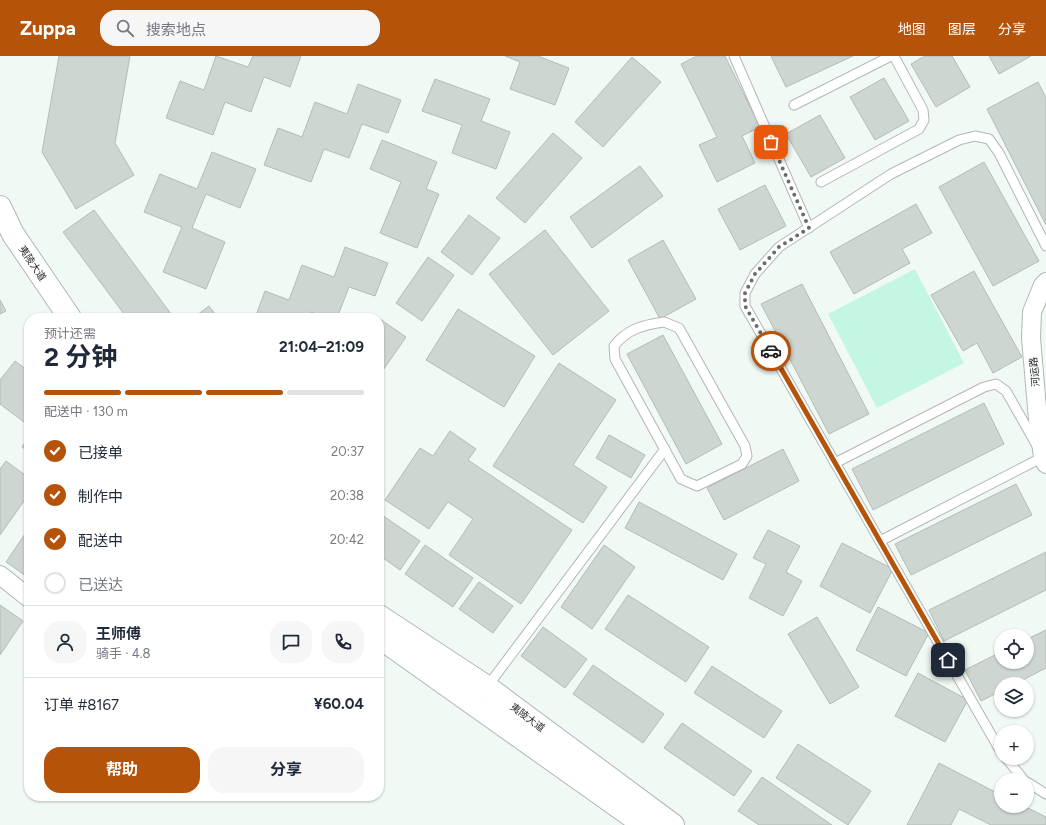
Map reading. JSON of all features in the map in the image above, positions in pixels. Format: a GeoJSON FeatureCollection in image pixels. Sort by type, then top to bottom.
{"type":"FeatureCollection","features":[{"type":"Feature","properties":{"kind":"main road","name":"夷陵大道"},"geometry":{"type":"LineString","coordinates":[[0,206],[13,234],[67,313]]}},
{"type":"Feature","properties":{"kind":"main road","name":"夷陵大道"},"geometry":{"type":"LineString","coordinates":[[0,237],[51,313]]}},
{"type":"Feature","properties":{"kind":"main road","name":"夷陵大道"},"geometry":{"type":"LineString","coordinates":[[384,619],[487,687],[673,825]]}},
{"type":"Feature","properties":{"kind":"main road","name":"夷陵大道"},"geometry":{"type":"LineString","coordinates":[[384,641],[644,825]]}},
{"type":"Feature","properties":{"kind":"street","name":"河运路"},"geometry":{"type":"LineString","coordinates":[[1045,460],[1038,420],[1031,338],[1032,312],[1043,285],[1046,282]]}},
{"type":"Feature","properties":{"kind":"street"},"geometry":{"type":"LineString","coordinates":[[0,575],[24,594]]}},
{"type":"Feature","properties":{"kind":"lane"},"geometry":{"type":"LineString","coordinates":[[734,56],[809,228]]}},
{"type":"Feature","properties":{"kind":"lane"},"geometry":{"type":"LineString","coordinates":[[794,105],[891,56]]}},
{"type":"Feature","properties":{"kind":"lane"},"geometry":{"type":"LineString","coordinates":[[821,182],[919,128],[924,120],[923,110],[894,56]]}},
{"type":"Feature","properties":{"kind":"lane"},"geometry":{"type":"LineString","coordinates":[[994,740],[745,306],[745,293],[755,274],[779,247],[891,174],[958,140],[975,136],[989,139],[999,152],[1046,246]]}},
{"type":"Feature","properties":{"kind":"lane"},"geometry":{"type":"LineString","coordinates":[[664,322],[679,328],[745,446],[747,456],[742,464],[697,486],[682,479],[665,449],[615,359],[614,346],[621,337],[642,326],[664,322]]}},
{"type":"Feature","properties":{"kind":"lane"},"geometry":{"type":"LineString","coordinates":[[835,463],[984,387],[996,384],[1006,391],[1045,460],[880,541]]}},
{"type":"Feature","properties":{"kind":"lane"},"geometry":{"type":"LineString","coordinates":[[487,687],[665,449]]}},
{"type":"Feature","properties":{"kind":"lane"},"geometry":{"type":"LineString","coordinates":[[1012,765],[1018,773]]}},
{"type":"Feature","properties":{"kind":"lane"},"geometry":{"type":"LineString","coordinates":[[1034,786],[1046,794]]}},
{"type":"Feature","properties":{"kind":"green space"},"geometry":{"type":"Polygon","coordinates":[[[915,269],[964,363],[877,408],[828,314],[915,269]]]}},
{"type":"Feature","properties":{"kind":"building"},"geometry":{"type":"Polygon","coordinates":[[[59,56],[130,56],[115,143],[134,175],[76,209],[42,152],[59,56]]]}},
{"type":"Feature","properties":{"kind":"building"},"geometry":{"type":"Polygon","coordinates":[[[216,56],[248,67],[253,56],[301,56],[290,87],[264,77],[251,112],[225,102],[213,135],[166,118],[180,81],[204,90],[216,56]]]}},
{"type":"Feature","properties":{"kind":"building"},"geometry":{"type":"Polygon","coordinates":[[[505,56],[540,56],[569,68],[555,105],[510,89],[520,62],[505,56]]]}},
{"type":"Feature","properties":{"kind":"building"},"geometry":{"type":"Polygon","coordinates":[[[697,56],[725,56],[760,127],[742,136],[755,163],[717,182],[699,145],[717,137],[681,64],[697,56]]]}},
{"type":"Feature","properties":{"kind":"building"},"geometry":{"type":"Polygon","coordinates":[[[771,56],[853,56],[786,87],[771,56]]]}},
{"type":"Feature","properties":{"kind":"building"},"geometry":{"type":"Polygon","coordinates":[[[925,56],[952,56],[970,87],[936,107],[911,64],[925,56]]]}},
{"type":"Feature","properties":{"kind":"building"},"geometry":{"type":"Polygon","coordinates":[[[989,56],[1031,56],[999,74],[989,56]]]}},
{"type":"Feature","properties":{"kind":"building"},"geometry":{"type":"Polygon","coordinates":[[[632,57],[661,82],[603,147],[575,122],[632,57]]]}},
{"type":"Feature","properties":{"kind":"building"},"geometry":{"type":"Polygon","coordinates":[[[884,78],[909,121],[875,140],[850,97],[884,78]]]}},
{"type":"Feature","properties":{"kind":"building"},"geometry":{"type":"Polygon","coordinates":[[[435,79],[490,99],[481,121],[510,132],[496,169],[452,153],[462,125],[422,111],[435,79]]]}},
{"type":"Feature","properties":{"kind":"building"},"geometry":{"type":"Polygon","coordinates":[[[1038,82],[1046,98],[1046,225],[987,109],[1038,82]]]}},
{"type":"Feature","properties":{"kind":"building"},"geometry":{"type":"Polygon","coordinates":[[[358,84],[401,100],[388,133],[362,124],[349,158],[324,149],[311,182],[264,165],[278,128],[302,137],[315,102],[347,114],[358,84]]]}},
{"type":"Feature","properties":{"kind":"building"},"geometry":{"type":"Polygon","coordinates":[[[820,115],[845,158],[811,177],[786,134],[820,115]]]}},
{"type":"Feature","properties":{"kind":"building"},"geometry":{"type":"Polygon","coordinates":[[[553,133],[582,158],[525,223],[496,198],[553,133]]]}},
{"type":"Feature","properties":{"kind":"building"},"geometry":{"type":"Polygon","coordinates":[[[382,140],[437,162],[426,189],[439,194],[417,248],[380,233],[401,182],[370,169],[382,140]]]}},
{"type":"Feature","properties":{"kind":"building"},"geometry":{"type":"Polygon","coordinates":[[[212,152],[256,169],[240,208],[206,194],[192,228],[225,242],[206,289],[163,272],[182,227],[144,212],[160,174],[197,189],[212,152]]]}},
{"type":"Feature","properties":{"kind":"building"},"geometry":{"type":"Polygon","coordinates":[[[984,162],[1039,261],[993,286],[939,187],[984,162]]]}},
{"type":"Feature","properties":{"kind":"building"},"geometry":{"type":"Polygon","coordinates":[[[640,166],[663,196],[592,248],[570,217],[640,166]]]}},
{"type":"Feature","properties":{"kind":"building"},"geometry":{"type":"Polygon","coordinates":[[[765,185],[786,226],[740,250],[718,209],[765,185]]]}},
{"type":"Feature","properties":{"kind":"building"},"geometry":{"type":"Polygon","coordinates":[[[916,204],[932,233],[902,249],[910,263],[854,294],[830,252],[916,204]]]}},
{"type":"Feature","properties":{"kind":"building"},"geometry":{"type":"Polygon","coordinates":[[[94,210],[170,313],[123,313],[63,232],[94,210]]]}},
{"type":"Feature","properties":{"kind":"building"},"geometry":{"type":"Polygon","coordinates":[[[469,215],[500,238],[472,275],[441,252],[469,215]]]}},
{"type":"Feature","properties":{"kind":"building"},"geometry":{"type":"Polygon","coordinates":[[[545,230],[609,311],[553,355],[489,274],[545,230]]]}},
{"type":"Feature","properties":{"kind":"building"},"geometry":{"type":"Polygon","coordinates":[[[663,240],[696,299],[660,319],[628,260],[663,240]]]}},
{"type":"Feature","properties":{"kind":"building"},"geometry":{"type":"Polygon","coordinates":[[[345,247],[388,263],[375,296],[349,287],[339,313],[257,313],[265,291],[289,300],[302,265],[334,277],[345,247]]]}},
{"type":"Feature","properties":{"kind":"building"},"geometry":{"type":"Polygon","coordinates":[[[428,257],[454,275],[422,321],[396,303],[428,257]]]}},
{"type":"Feature","properties":{"kind":"building"},"geometry":{"type":"Polygon","coordinates":[[[974,271],[1022,357],[993,373],[977,343],[963,351],[931,295],[974,271]]]}},
{"type":"Feature","properties":{"kind":"building"},"geometry":{"type":"Polygon","coordinates":[[[802,284],[869,414],[829,434],[761,304],[802,284]]]}},
{"type":"Feature","properties":{"kind":"building"},"geometry":{"type":"Polygon","coordinates":[[[0,300],[6,311],[0,314],[0,300]]]}},
{"type":"Feature","properties":{"kind":"building"},"geometry":{"type":"Polygon","coordinates":[[[209,306],[214,313],[200,313],[209,306]]]}},
{"type":"Feature","properties":{"kind":"building"},"geometry":{"type":"Polygon","coordinates":[[[458,309],[535,356],[504,407],[426,360],[458,309]]]}},
{"type":"Feature","properties":{"kind":"building"},"geometry":{"type":"Polygon","coordinates":[[[384,322],[406,337],[384,369],[384,322]]]}},
{"type":"Feature","properties":{"kind":"building"},"geometry":{"type":"Polygon","coordinates":[[[663,335],[722,444],[686,464],[627,354],[663,335]]]}},
{"type":"Feature","properties":{"kind":"building"},"geometry":{"type":"Polygon","coordinates":[[[15,361],[24,367],[24,422],[0,404],[0,380],[15,361]]]}},
{"type":"Feature","properties":{"kind":"building"},"geometry":{"type":"Polygon","coordinates":[[[559,363],[616,400],[573,465],[607,487],[583,523],[493,466],[559,363]]]}},
{"type":"Feature","properties":{"kind":"building"},"geometry":{"type":"Polygon","coordinates":[[[984,403],[1004,444],[873,510],[852,469],[984,403]]]}},
{"type":"Feature","properties":{"kind":"building"},"geometry":{"type":"Polygon","coordinates":[[[450,431],[476,449],[468,460],[572,530],[521,604],[449,555],[473,519],[448,502],[429,529],[385,500],[420,448],[433,456],[450,431]]]}},
{"type":"Feature","properties":{"kind":"building"},"geometry":{"type":"Polygon","coordinates":[[[609,435],[645,455],[631,478],[596,458],[609,435]]]}},
{"type":"Feature","properties":{"kind":"building"},"geometry":{"type":"Polygon","coordinates":[[[783,449],[799,481],[724,520],[707,488],[783,449]]]}},
{"type":"Feature","properties":{"kind":"building"},"geometry":{"type":"Polygon","coordinates":[[[6,461],[24,474],[24,501],[0,535],[0,469],[6,461]]]}},
{"type":"Feature","properties":{"kind":"building"},"geometry":{"type":"Polygon","coordinates":[[[1016,484],[1032,515],[911,575],[895,544],[1016,484]]]}},
{"type":"Feature","properties":{"kind":"building"},"geometry":{"type":"Polygon","coordinates":[[[639,502],[737,554],[723,580],[625,528],[639,502]]]}},
{"type":"Feature","properties":{"kind":"building"},"geometry":{"type":"Polygon","coordinates":[[[384,516],[420,541],[400,570],[384,559],[384,516]]]}},
{"type":"Feature","properties":{"kind":"building"},"geometry":{"type":"Polygon","coordinates":[[[768,530],[800,546],[786,572],[802,581],[783,616],[749,598],[766,564],[753,558],[768,530]]]}},
{"type":"Feature","properties":{"kind":"building"},"geometry":{"type":"Polygon","coordinates":[[[24,535],[24,575],[6,562],[24,535]]]}},
{"type":"Feature","properties":{"kind":"building"},"geometry":{"type":"Polygon","coordinates":[[[842,543],[893,569],[870,613],[820,586],[842,543]]]}},
{"type":"Feature","properties":{"kind":"building"},"geometry":{"type":"Polygon","coordinates":[[[425,545],[473,578],[453,607],[405,574],[425,545]]]}},
{"type":"Feature","properties":{"kind":"building"},"geometry":{"type":"Polygon","coordinates":[[[604,545],[635,567],[592,629],[561,607],[604,545]]]}},
{"type":"Feature","properties":{"kind":"building"},"geometry":{"type":"Polygon","coordinates":[[[1046,552],[1046,590],[944,641],[929,610],[1046,552]]]}},
{"type":"Feature","properties":{"kind":"building"},"geometry":{"type":"Polygon","coordinates":[[[479,582],[513,606],[493,633],[459,609],[479,582]]]}},
{"type":"Feature","properties":{"kind":"building"},"geometry":{"type":"Polygon","coordinates":[[[628,595],[709,647],[686,682],[605,629],[628,595]]]}},
{"type":"Feature","properties":{"kind":"building"},"geometry":{"type":"Polygon","coordinates":[[[0,605],[23,621],[0,655],[0,605]]]}},
{"type":"Feature","properties":{"kind":"building"},"geometry":{"type":"Polygon","coordinates":[[[878,607],[929,633],[906,676],[856,650],[878,607]]]}},
{"type":"Feature","properties":{"kind":"building"},"geometry":{"type":"Polygon","coordinates":[[[817,617],[859,687],[830,704],[788,634],[817,617]]]}},
{"type":"Feature","properties":{"kind":"building"},"geometry":{"type":"Polygon","coordinates":[[[543,627],[587,659],[565,688],[521,656],[543,627]]]}},
{"type":"Feature","properties":{"kind":"building"},"geometry":{"type":"Polygon","coordinates":[[[1046,630],[1046,668],[1029,677],[994,677],[994,694],[981,701],[965,670],[994,656],[994,669],[1034,669],[1034,636],[1046,630]]]}},
{"type":"Feature","properties":{"kind":"building"},"geometry":{"type":"Polygon","coordinates":[[[593,665],[664,714],[643,743],[573,694],[593,665]]]}},
{"type":"Feature","properties":{"kind":"building"},"geometry":{"type":"Polygon","coordinates":[[[712,666],[782,711],[764,738],[694,693],[712,666]]]}},
{"type":"Feature","properties":{"kind":"building"},"geometry":{"type":"Polygon","coordinates":[[[918,673],[968,700],[945,742],[895,716],[918,673]]]}},
{"type":"Feature","properties":{"kind":"building"},"geometry":{"type":"Polygon","coordinates":[[[682,723],[752,771],[734,796],[664,748],[682,723]]]}},
{"type":"Feature","properties":{"kind":"building"},"geometry":{"type":"Polygon","coordinates":[[[798,744],[871,791],[848,825],[776,778],[798,744]]]}},
{"type":"Feature","properties":{"kind":"building"},"geometry":{"type":"Polygon","coordinates":[[[939,763],[994,791],[994,813],[1034,813],[1034,811],[1046,817],[1046,825],[991,825],[959,809],[951,825],[907,825],[939,763]]]}},
{"type":"Feature","properties":{"kind":"building"},"geometry":{"type":"Polygon","coordinates":[[[762,777],[832,825],[759,825],[738,811],[762,777]]]}},
{"type":"Feature","properties":{"kind":"way so far"},"geometry":{"type":"LineString","coordinates":[[771,142],[809,228],[779,247],[755,274],[745,293],[745,306],[771,351]]}},
{"type":"Feature","properties":{"kind":"route"},"geometry":{"type":"LineString","coordinates":[[771,351],[948,660]]}}]}
